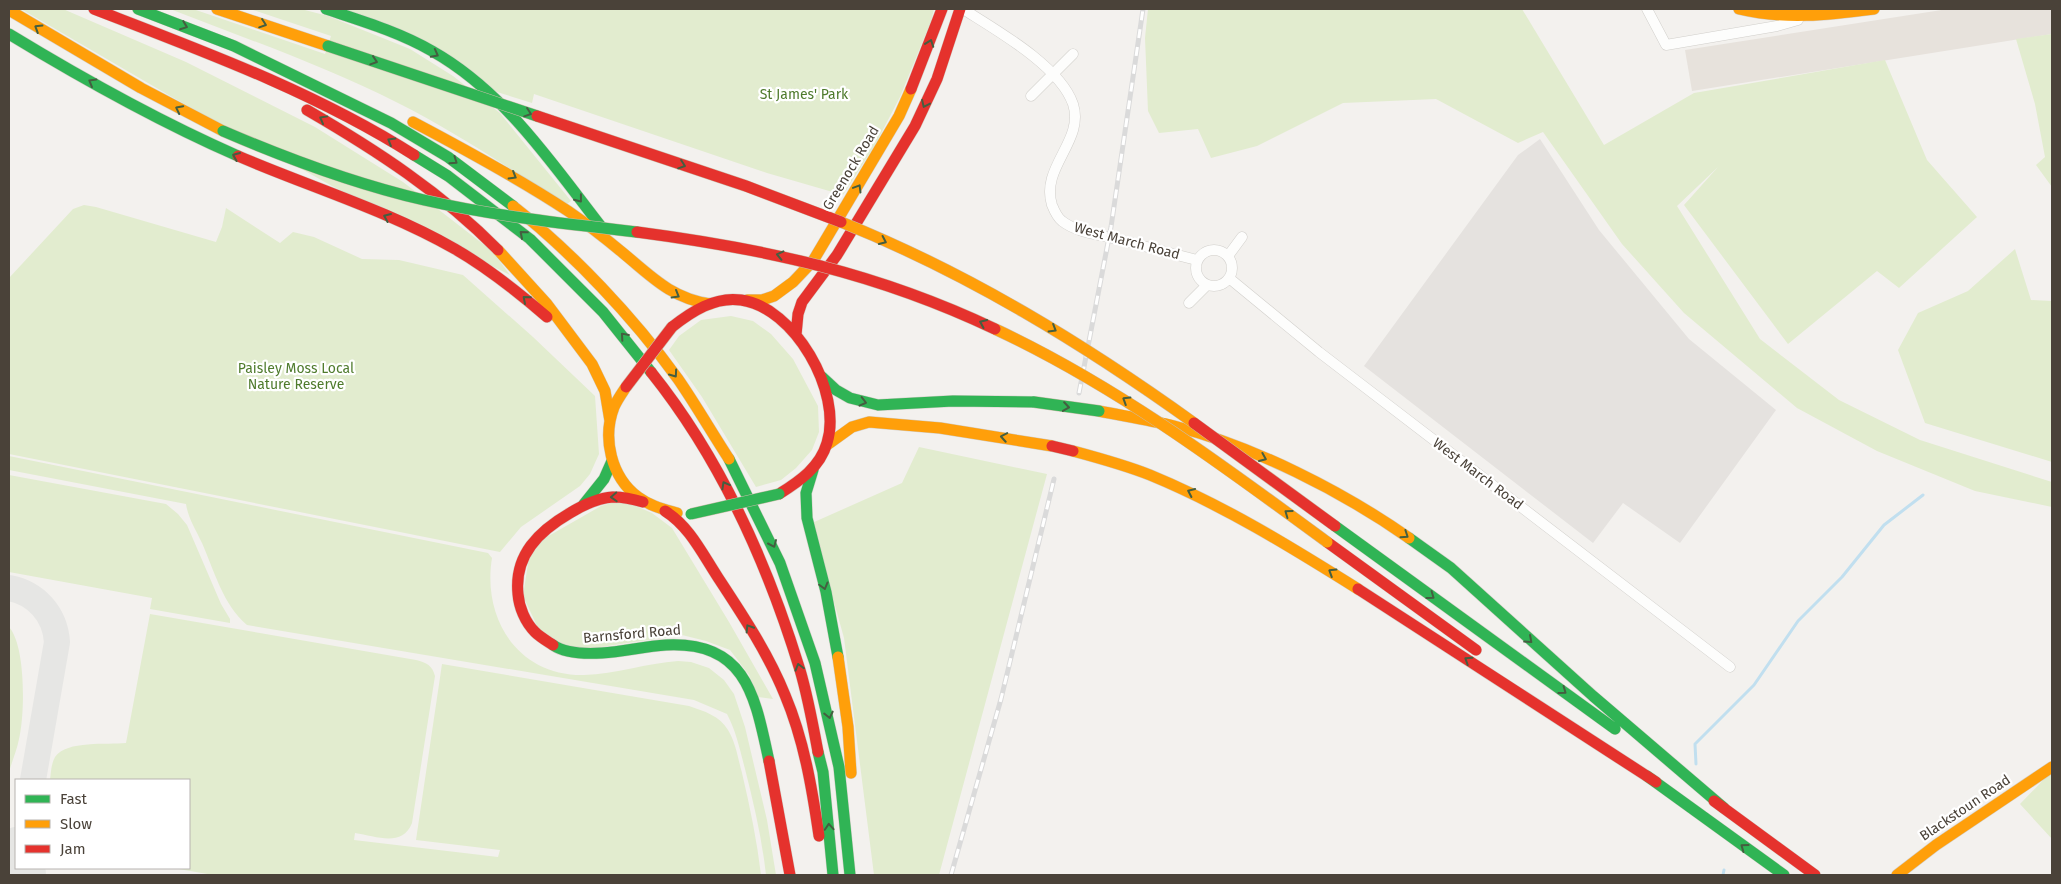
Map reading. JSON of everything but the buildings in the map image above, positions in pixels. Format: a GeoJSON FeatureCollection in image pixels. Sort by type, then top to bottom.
{"type":"FeatureCollection","features":[{"type":"Feature","properties":{"kind":"main road"},"geometry":{"type":"LineString","coordinates":[[94,9],[277,94],[373,148],[469,222],[522,274],[566,327],[596,370],[605,390],[610,422],[609,443],[612,461],[622,481],[643,502],[673,516],[690,534],[760,646],[786,697],[802,754],[826,875]]}},
{"type":"Feature","properties":{"kind":"main road"},"geometry":{"type":"LineString","coordinates":[[94,9],[210,54],[282,86],[348,117],[427,163],[484,202],[547,255],[587,295],[638,353],[675,402],[708,455],[757,548],[776,594],[797,659],[816,735],[828,806],[833,875]]}},
{"type":"Feature","properties":{"kind":"main road"},"geometry":{"type":"LineString","coordinates":[[138,9],[316,77],[408,119],[467,150],[550,199],[618,248],[672,293],[684,299],[710,304]]}},
{"type":"Feature","properties":{"kind":"main road"},"geometry":{"type":"LineString","coordinates":[[217,9],[744,186],[827,216],[917,257],[1017,308],[1097,357],[1235,452],[1816,875]]}},
{"type":"Feature","properties":{"kind":"main road"},"geometry":{"type":"LineString","coordinates":[[326,9],[376,26],[419,45],[446,59],[486,89],[529,136],[618,248]]}},
{"type":"Feature","properties":{"kind":"main road","name":"Greenock Road"},"geometry":{"type":"LineString","coordinates":[[710,304],[726,300],[762,300],[774,296],[793,282],[813,261],[899,116],[921,67],[942,9]]}},
{"type":"Feature","properties":{"kind":"main road"},"geometry":{"type":"LineString","coordinates":[[796,335],[798,314],[802,302],[837,255],[915,126],[937,79],[961,9]]}},
{"type":"Feature","properties":{"kind":"main road"},"geometry":{"type":"LineString","coordinates":[[1739,9],[1760,15],[1803,18],[1829,12],[1874,9]]}},
{"type":"Feature","properties":{"kind":"main road"},"geometry":{"type":"LineString","coordinates":[[9,10],[99,66],[155,97],[268,150],[317,168],[409,196],[452,206],[708,242],[766,252],[821,265],[944,306],[1025,343],[1126,400],[1196,446],[1784,875]]}},
{"type":"Feature","properties":{"kind":"main road"},"geometry":{"type":"LineString","coordinates":[[9,34],[160,120],[241,158],[385,216],[443,242],[490,271],[519,292],[547,318],[566,327]]}},
{"type":"Feature","properties":{"kind":"main road"},"geometry":{"type":"LineString","coordinates":[[231,44],[403,129],[500,193],[550,236],[598,282],[669,366],[711,426],[734,466],[762,520],[792,589],[822,684],[833,730],[846,816],[852,875]]}},
{"type":"Feature","properties":{"kind":"main road"},"geometry":{"type":"LineString","coordinates":[[742,300],[774,314],[796,335],[822,377],[834,390],[846,398],[888,406],[937,401],[985,400],[1034,402],[1099,411],[1174,426],[1246,450],[1336,492],[1382,519],[1451,568],[1586,690],[1724,808]]}},
{"type":"Feature","properties":{"kind":"main road"},"geometry":{"type":"LineString","coordinates":[[610,422],[615,405],[626,387],[672,327],[687,316],[710,304]]}},
{"type":"Feature","properties":{"kind":"main road"},"geometry":{"type":"LineString","coordinates":[[822,377],[828,405],[827,445]]}},
{"type":"Feature","properties":{"kind":"main road"},"geometry":{"type":"LineString","coordinates":[[852,875],[854,833],[852,778],[844,689],[831,614],[806,510],[808,482],[812,470],[827,445],[852,427],[869,422],[940,428],[1052,446],[1124,464],[1162,478],[1236,515],[1390,609],[1656,782]]}},
{"type":"Feature","properties":{"kind":"main road","name":"Barnsford Road"},"geometry":{"type":"LineString","coordinates":[[612,461],[604,479],[584,504],[545,530],[527,549],[520,565],[518,578],[518,598],[524,615],[535,632],[544,640],[569,652],[596,654],[682,643],[710,650],[732,664],[746,682],[757,707],[779,803],[790,875]]}},
{"type":"Feature","properties":{"kind":"main road"},"geometry":{"type":"LineString","coordinates":[[665,511],[691,514],[779,494],[812,470]]}},
{"type":"Feature","properties":{"kind":"main road","name":"Barnsford Road"},"geometry":{"type":"LineString","coordinates":[[584,504],[613,497],[629,497],[643,502]]}},
{"type":"Feature","properties":{"kind":"main road","name":"Blackstoun Road"},"geometry":{"type":"LineString","coordinates":[[1897,875],[1936,845],[2052,767]]}},
{"type":"Feature","properties":{"kind":"street","name":"West March Road"},"geometry":{"type":"LineString","coordinates":[[961,9],[1011,40],[1055,74],[1065,87],[1073,104],[1076,118],[1063,156],[1051,176],[1048,192],[1053,208],[1060,220],[1083,230],[1197,260]]}},
{"type":"Feature","properties":{"kind":"street"},"geometry":{"type":"LineString","coordinates":[[1647,9],[1666,45],[1777,26],[1803,18]]}},
{"type":"Feature","properties":{"kind":"street"},"geometry":{"type":"LineString","coordinates":[[1031,96],[1073,54]]}},
{"type":"Feature","properties":{"kind":"street"},"geometry":{"type":"LineString","coordinates":[[1228,256],[1242,237]]}},
{"type":"Feature","properties":{"kind":"street"},"geometry":{"type":"LineString","coordinates":[[1212,250],[1223,252],[1228,256],[1232,267],[1229,278],[1219,285],[1208,285],[1198,277],[1197,260],[1201,255],[1212,250]]}},
{"type":"Feature","properties":{"kind":"street","name":"West March Road"},"geometry":{"type":"LineString","coordinates":[[1229,278],[1319,352],[1730,667]]}},
{"type":"Feature","properties":{"kind":"street"},"geometry":{"type":"LineString","coordinates":[[1189,303],[1208,285]]}},
{"type":"Feature","properties":{"kind":"shaded area"},"geometry":{"type":"Polygon","coordinates":[[[1948,9],[2052,9],[2052,34],[1692,91],[1685,50],[1948,9]]]}},
{"type":"Feature","properties":{"kind":"shaded area"},"geometry":{"type":"Polygon","coordinates":[[[1540,139],[1599,230],[1689,339],[1776,410],[1680,543],[1623,503],[1593,543],[1364,366],[1518,155],[1540,139]]]}},
{"type":"Feature","properties":{"kind":"green space"},"geometry":{"type":"Polygon","coordinates":[[[21,9],[63,9],[186,62],[315,127],[403,182],[492,251],[510,275],[332,186],[172,97],[21,9]]]}},
{"type":"Feature","properties":{"kind":"green space"},"geometry":{"type":"Polygon","coordinates":[[[170,9],[193,9],[325,54],[331,36],[250,9],[301,9],[328,16],[410,49],[453,76],[500,113],[571,201],[567,204],[441,126],[398,103],[286,53],[170,9]]]}},
{"type":"Feature","properties":{"kind":"green space","name":"St James' Park"},"geometry":{"type":"Polygon","coordinates":[[[342,9],[934,9],[931,21],[900,97],[875,145],[843,195],[767,173],[534,94],[532,103],[497,92],[342,9]]]}},
{"type":"Feature","properties":{"kind":"green space"},"geometry":{"type":"Polygon","coordinates":[[[1148,9],[1522,9],[1604,145],[1694,93],[1885,60],[1927,160],[1977,217],[1899,288],[1877,271],[1788,344],[1684,205],[1718,167],[1677,206],[1760,339],[1839,400],[1920,440],[2052,482],[2052,507],[1975,491],[1877,451],[1797,408],[1684,313],[1622,244],[1543,132],[1518,143],[1436,99],[1343,103],[1257,146],[1211,158],[1198,129],[1159,133],[1148,111],[1145,38],[1148,9]]]}},
{"type":"Feature","properties":{"kind":"green space"},"geometry":{"type":"Polygon","coordinates":[[[2052,34],[2052,187],[2036,165],[2045,157],[2035,104],[2016,39],[2052,34]]]}},
{"type":"Feature","properties":{"kind":"green space","name":"Paisley Moss Local Nature Reserve"},"geometry":{"type":"Polygon","coordinates":[[[84,205],[216,242],[222,227],[226,208],[280,243],[293,232],[314,237],[362,259],[399,260],[463,275],[533,337],[595,396],[599,454],[590,474],[580,486],[521,527],[500,552],[9,454],[9,278],[73,209],[84,205]]]}},
{"type":"Feature","properties":{"kind":"green space"},"geometry":{"type":"Polygon","coordinates":[[[2015,249],[2031,300],[2052,301],[2052,462],[1925,423],[1898,350],[1918,313],[1968,291],[2015,249]]]}},
{"type":"Feature","properties":{"kind":"green space"},"geometry":{"type":"Polygon","coordinates":[[[731,316],[753,321],[771,334],[793,359],[818,406],[819,432],[812,450],[796,468],[781,480],[756,487],[702,397],[669,350],[679,336],[701,320],[731,316]]]}},
{"type":"Feature","properties":{"kind":"green space"},"geometry":{"type":"Polygon","coordinates":[[[919,447],[1047,474],[939,875],[874,875],[844,638],[812,523],[902,483],[919,447]]]}},
{"type":"Feature","properties":{"kind":"green space"},"geometry":{"type":"Polygon","coordinates":[[[9,456],[488,553],[492,558],[490,581],[493,602],[499,622],[509,640],[523,655],[540,666],[561,673],[596,674],[678,661],[691,662],[709,668],[724,680],[734,694],[745,727],[767,820],[776,875],[766,875],[752,795],[738,741],[727,714],[694,700],[247,625],[225,597],[190,519],[186,504],[9,470],[9,456]]]}},
{"type":"Feature","properties":{"kind":"green space"},"geometry":{"type":"Polygon","coordinates":[[[9,475],[166,504],[187,525],[221,604],[230,619],[230,623],[150,609],[152,598],[9,572],[9,475]]]}},
{"type":"Feature","properties":{"kind":"green space"},"geometry":{"type":"Polygon","coordinates":[[[622,500],[652,513],[672,528],[773,699],[758,697],[749,675],[730,650],[706,641],[682,635],[587,649],[561,644],[538,628],[523,596],[529,557],[545,538],[601,506],[622,500]]]}},
{"type":"Feature","properties":{"kind":"green space"},"geometry":{"type":"Polygon","coordinates":[[[150,614],[426,663],[431,667],[435,676],[412,823],[408,831],[402,836],[380,838],[355,833],[354,840],[498,857],[500,850],[416,840],[442,664],[689,706],[706,712],[721,721],[731,735],[742,773],[761,875],[213,875],[179,869],[190,869],[190,779],[50,779],[55,757],[68,748],[88,744],[126,743],[150,614]]]}},
{"type":"Feature","properties":{"kind":"green space"},"geometry":{"type":"Polygon","coordinates":[[[9,627],[15,636],[19,649],[23,698],[19,739],[9,772],[9,627]]]}},
{"type":"Feature","properties":{"kind":"green space"},"geometry":{"type":"Polygon","coordinates":[[[2052,771],[2052,839],[2020,804],[2052,771]]]}},
{"type":"Feature","properties":{"kind":"waterway"},"geometry":{"type":"LineString","coordinates":[[1696,764],[1695,744],[1754,685],[1798,621],[1842,577],[1884,525],[1923,495]]}},
{"type":"Feature","properties":{"kind":"waterway"},"geometry":{"type":"LineString","coordinates":[[1723,875],[1724,870]]}},
{"type":"Feature","properties":{"kind":"taxiway"},"geometry":{"type":"LineString","coordinates":[[9,588],[28,595],[42,606],[52,622],[57,642],[33,779]]}},
{"type":"Feature","properties":{"kind":"taxiway"},"geometry":{"type":"LineString","coordinates":[[9,849],[15,841]]}},
{"type":"Feature","properties":{"kind":"runway"},"geometry":{"type":"LineString","coordinates":[[9,874],[13,875]]}},
{"type":"Feature","properties":{"kind":"railway"},"geometry":{"type":"LineString","coordinates":[[1079,393],[1111,227],[1143,9]]}},
{"type":"Feature","properties":{"kind":"railway"},"geometry":{"type":"LineString","coordinates":[[951,875],[1001,699],[1054,479]]}},
{"type":"Feature","properties":{"kind":"traffic: fast"},"geometry":{"type":"LineString","coordinates":[[138,9],[234,46],[391,123],[448,157],[513,206]]}},
{"type":"Feature","properties":{"kind":"traffic: fast"},"geometry":{"type":"LineString","coordinates":[[326,9],[407,38],[432,51],[482,87],[526,131],[603,229]]}},
{"type":"Feature","properties":{"kind":"traffic: fast"},"geometry":{"type":"LineString","coordinates":[[9,34],[121,99],[238,156]]}},
{"type":"Feature","properties":{"kind":"traffic: fast"},"geometry":{"type":"LineString","coordinates":[[328,46],[537,116]]}},
{"type":"Feature","properties":{"kind":"traffic: fast"},"geometry":{"type":"LineString","coordinates":[[223,131],[322,170],[398,194],[450,206],[503,215],[637,232]]}},
{"type":"Feature","properties":{"kind":"traffic: fast"},"geometry":{"type":"LineString","coordinates":[[414,155],[448,176],[530,239],[603,312],[651,372]]}},
{"type":"Feature","properties":{"kind":"traffic: fast"},"geometry":{"type":"LineString","coordinates":[[822,377],[836,390],[850,398],[878,405],[953,401],[1034,402]]}},
{"type":"Feature","properties":{"kind":"traffic: fast"},"geometry":{"type":"LineString","coordinates":[[1034,402],[1099,411]]}},
{"type":"Feature","properties":{"kind":"traffic: fast"},"geometry":{"type":"LineString","coordinates":[[729,459],[780,563],[815,663],[839,767],[850,875]]}},
{"type":"Feature","properties":{"kind":"traffic: fast"},"geometry":{"type":"LineString","coordinates":[[584,504],[604,479],[612,461]]}},
{"type":"Feature","properties":{"kind":"traffic: fast"},"geometry":{"type":"LineString","coordinates":[[813,470],[806,493],[807,518],[826,592],[838,657]]}},
{"type":"Feature","properties":{"kind":"traffic: fast"},"geometry":{"type":"LineString","coordinates":[[691,514],[779,494]]}},
{"type":"Feature","properties":{"kind":"traffic: fast"},"geometry":{"type":"LineString","coordinates":[[1335,526],[1615,729]]}},
{"type":"Feature","properties":{"kind":"traffic: fast"},"geometry":{"type":"LineString","coordinates":[[1409,538],[1451,568],[1593,696],[1724,808]]}},
{"type":"Feature","properties":{"kind":"traffic: fast"},"geometry":{"type":"LineString","coordinates":[[553,645],[570,652],[583,653],[610,652],[666,645],[693,646],[714,652],[730,663],[743,678],[752,695],[769,761]]}},
{"type":"Feature","properties":{"kind":"traffic: fast"},"geometry":{"type":"LineString","coordinates":[[818,752],[823,772],[833,875]]}},
{"type":"Feature","properties":{"kind":"traffic: fast"},"geometry":{"type":"LineString","coordinates":[[1647,776],[1784,875]]}},
{"type":"Feature","properties":{"kind":"traffic: slow"},"geometry":{"type":"LineString","coordinates":[[217,9],[328,46]]}},
{"type":"Feature","properties":{"kind":"traffic: slow"},"geometry":{"type":"LineString","coordinates":[[1739,9],[1790,15],[1823,15],[1874,9]]}},
{"type":"Feature","properties":{"kind":"traffic: slow"},"geometry":{"type":"LineString","coordinates":[[9,10],[141,88],[223,131]]}},
{"type":"Feature","properties":{"kind":"traffic: slow"},"geometry":{"type":"LineString","coordinates":[[747,300],[762,300],[774,296],[793,282],[813,261],[899,116],[911,89]]}},
{"type":"Feature","properties":{"kind":"traffic: slow"},"geometry":{"type":"LineString","coordinates":[[413,122],[511,176],[568,211],[673,292],[710,304]]}},
{"type":"Feature","properties":{"kind":"traffic: slow"},"geometry":{"type":"LineString","coordinates":[[513,206],[580,265],[642,333],[678,379],[729,459]]}},
{"type":"Feature","properties":{"kind":"traffic: slow"},"geometry":{"type":"LineString","coordinates":[[841,222],[934,264],[1024,312],[1110,365],[1194,423]]}},
{"type":"Feature","properties":{"kind":"traffic: slow"},"geometry":{"type":"LineString","coordinates":[[498,250],[547,304],[592,364],[605,391],[610,421]]}},
{"type":"Feature","properties":{"kind":"traffic: slow"},"geometry":{"type":"LineString","coordinates":[[995,329],[1083,375],[1125,400],[1207,455],[1327,542]]}},
{"type":"Feature","properties":{"kind":"traffic: slow"},"geometry":{"type":"LineString","coordinates":[[626,387],[615,404],[610,419],[609,444],[615,468],[621,479],[638,497],[652,505],[677,513]]}},
{"type":"Feature","properties":{"kind":"traffic: slow"},"geometry":{"type":"LineString","coordinates":[[1099,411],[1174,426],[1235,445],[1326,487],[1355,503],[1409,538]]}},
{"type":"Feature","properties":{"kind":"traffic: slow"},"geometry":{"type":"LineString","coordinates":[[827,445],[852,427],[869,422],[940,428],[1052,446]]}},
{"type":"Feature","properties":{"kind":"traffic: slow"},"geometry":{"type":"LineString","coordinates":[[1073,451],[1141,471],[1204,500],[1282,542],[1358,589]]}},
{"type":"Feature","properties":{"kind":"traffic: slow"},"geometry":{"type":"LineString","coordinates":[[838,657],[848,727],[851,773]]}},
{"type":"Feature","properties":{"kind":"traffic: slow"},"geometry":{"type":"LineString","coordinates":[[1897,875],[1936,845],[2052,767]]}},
{"type":"Feature","properties":{"kind":"traffic: jam"},"geometry":{"type":"LineString","coordinates":[[94,9],[217,57],[298,92],[376,132],[414,155]]}},
{"type":"Feature","properties":{"kind":"traffic: jam"},"geometry":{"type":"LineString","coordinates":[[911,89],[942,9]]}},
{"type":"Feature","properties":{"kind":"traffic: jam"},"geometry":{"type":"LineString","coordinates":[[796,335],[798,314],[802,302],[837,255],[915,126],[937,79],[960,9]]}},
{"type":"Feature","properties":{"kind":"traffic: jam"},"geometry":{"type":"LineString","coordinates":[[307,110],[383,157],[431,191],[477,229],[498,250]]}},
{"type":"Feature","properties":{"kind":"traffic: jam"},"geometry":{"type":"LineString","coordinates":[[537,116],[746,186],[841,222]]}},
{"type":"Feature","properties":{"kind":"traffic: jam"},"geometry":{"type":"LineString","coordinates":[[238,156],[403,222],[429,235],[491,272],[547,317]]}},
{"type":"Feature","properties":{"kind":"traffic: jam"},"geometry":{"type":"LineString","coordinates":[[637,232],[731,246],[820,266],[864,278],[907,293],[951,309],[995,329]]}},
{"type":"Feature","properties":{"kind":"traffic: jam"},"geometry":{"type":"LineString","coordinates":[[672,327],[704,306],[722,300],[741,300],[761,306],[779,318],[796,335],[810,355],[821,377],[828,400],[830,422],[827,443],[824,452],[808,473],[779,494]]}},
{"type":"Feature","properties":{"kind":"traffic: jam"},"geometry":{"type":"LineString","coordinates":[[626,387],[672,327]]}},
{"type":"Feature","properties":{"kind":"traffic: jam"},"geometry":{"type":"LineString","coordinates":[[651,372],[699,440],[720,476],[757,552],[773,591],[800,670],[818,752]]}},
{"type":"Feature","properties":{"kind":"traffic: jam"},"geometry":{"type":"LineString","coordinates":[[1194,423],[1335,526]]}},
{"type":"Feature","properties":{"kind":"traffic: jam"},"geometry":{"type":"LineString","coordinates":[[1052,446],[1073,451]]}},
{"type":"Feature","properties":{"kind":"traffic: jam"},"geometry":{"type":"LineString","coordinates":[[553,645],[531,628],[525,619],[520,604],[518,594],[520,567],[531,546],[548,528],[591,502],[613,497],[643,502]]}},
{"type":"Feature","properties":{"kind":"traffic: jam"},"geometry":{"type":"LineString","coordinates":[[665,511],[681,524],[700,549],[771,664],[792,712],[797,729],[810,782],[819,836]]}},
{"type":"Feature","properties":{"kind":"traffic: jam"},"geometry":{"type":"LineString","coordinates":[[1327,542],[1476,650]]}},
{"type":"Feature","properties":{"kind":"traffic: jam"},"geometry":{"type":"LineString","coordinates":[[1358,589],[1656,782]]}},
{"type":"Feature","properties":{"kind":"traffic: jam"},"geometry":{"type":"LineString","coordinates":[[769,761],[790,875]]}},
{"type":"Feature","properties":{"kind":"traffic: jam"},"geometry":{"type":"LineString","coordinates":[[1714,801],[1815,875]]}}]}
